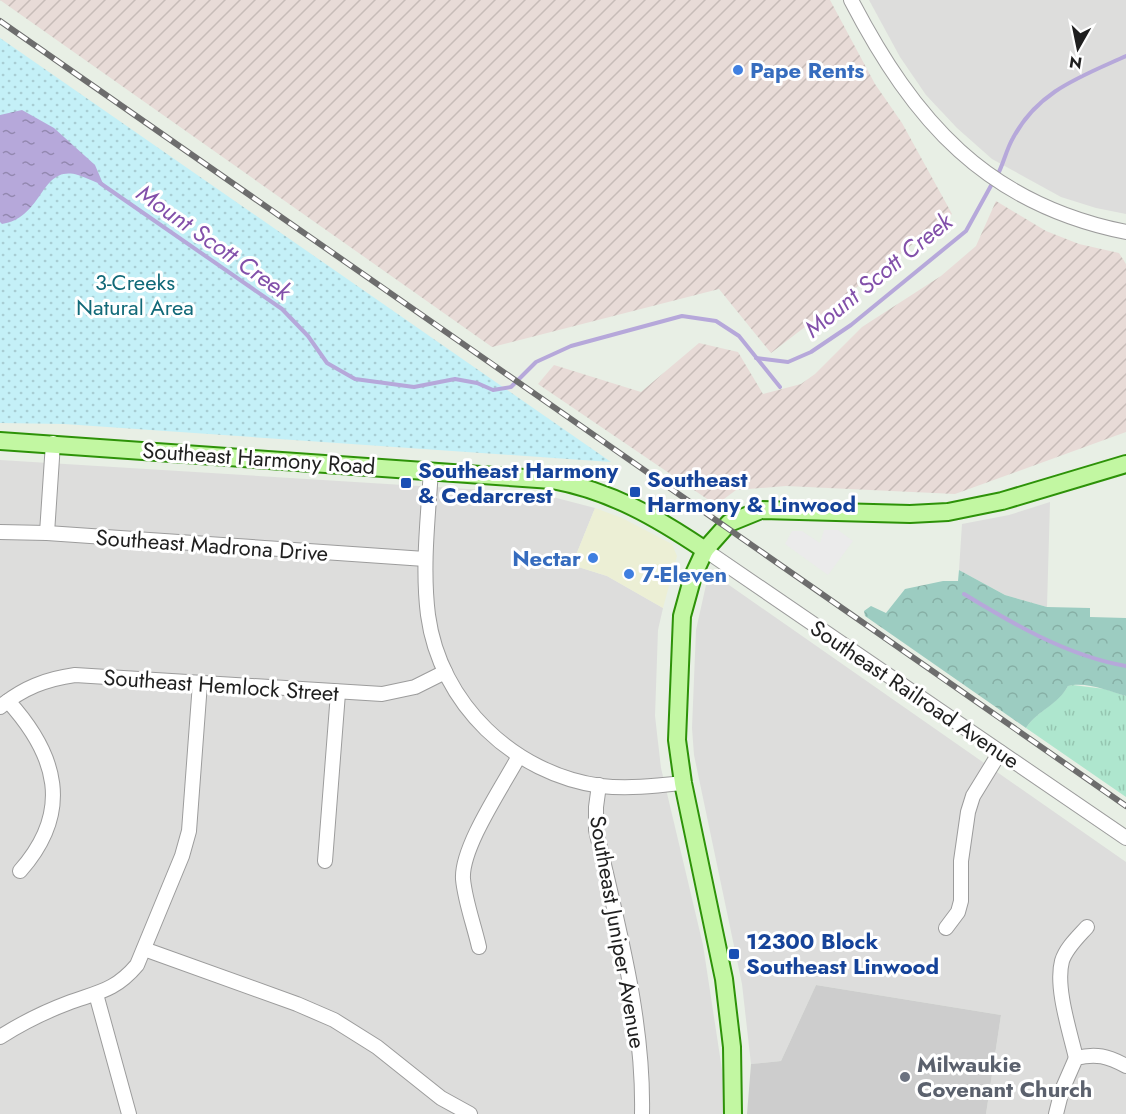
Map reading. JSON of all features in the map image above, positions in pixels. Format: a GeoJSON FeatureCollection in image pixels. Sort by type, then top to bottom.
{"type":"FeatureCollection","features":[{"type":"Feature","properties":{"kind":"main road","name":"Southeast Harmony Road"},"geometry":{"type":"LineString","coordinates":[[0,441],[521,476],[595,489],[659,519],[705,550]]}},
{"type":"Feature","properties":{"kind":"main road"},"geometry":{"type":"LineString","coordinates":[[733,1114],[732,1047],[724,979],[683,783],[677,740],[680,632],[688,590],[705,550],[729,523],[761,510],[910,514],[948,512],[1002,501],[1126,464]]}},
{"type":"Feature","properties":{"kind":"street"},"geometry":{"type":"LineString","coordinates":[[851,0],[903,90],[927,119],[964,155],[1013,190],[1070,218],[1126,232]]}},
{"type":"Feature","properties":{"kind":"street"},"geometry":{"type":"LineString","coordinates":[[47,533],[52,443]]}},
{"type":"Feature","properties":{"kind":"street"},"geometry":{"type":"LineString","coordinates":[[431,470],[425,559],[428,617],[445,672],[460,698],[478,721],[494,739],[519,756],[556,775],[599,786],[638,787],[683,783]]}},
{"type":"Feature","properties":{"kind":"street","name":"Southeast Madrona Drive"},"geometry":{"type":"LineString","coordinates":[[0,532],[47,533],[425,559]]}},
{"type":"Feature","properties":{"kind":"street","name":"Southeast Railroad Avenue"},"geometry":{"type":"LineString","coordinates":[[705,550],[1126,838]]}},
{"type":"Feature","properties":{"kind":"street","name":"Southeast Hemlock Street"},"geometry":{"type":"LineString","coordinates":[[4,704],[41,682],[75,675],[338,693],[399,693],[445,672]]}},
{"type":"Feature","properties":{"kind":"street"},"geometry":{"type":"LineString","coordinates":[[0,1037],[43,1013],[112,988],[137,965],[182,856],[189,831],[200,683]]}},
{"type":"Feature","properties":{"kind":"street"},"geometry":{"type":"LineString","coordinates":[[326,861],[338,693]]}},
{"type":"Feature","properties":{"kind":"street"},"geometry":{"type":"LineString","coordinates":[[4,704],[29,724],[41,742],[52,779],[52,804],[47,827],[36,850],[20,871]]}},
{"type":"Feature","properties":{"kind":"street"},"geometry":{"type":"LineString","coordinates":[[946,928],[957,912],[961,901],[961,861],[968,812],[973,796],[1000,752]]}},
{"type":"Feature","properties":{"kind":"street"},"geometry":{"type":"LineString","coordinates":[[479,947],[463,880],[464,864],[471,844],[519,756]]}},
{"type":"Feature","properties":{"kind":"street","name":"Southeast Juniper Avenue"},"geometry":{"type":"LineString","coordinates":[[599,786],[596,830],[634,1002],[642,1114]]}},
{"type":"Feature","properties":{"kind":"street"},"geometry":{"type":"LineString","coordinates":[[1056,1114],[1065,1080],[1076,1058],[1060,984],[1062,962],[1070,947],[1087,927]]}},
{"type":"Feature","properties":{"kind":"street"},"geometry":{"type":"LineString","coordinates":[[144,950],[297,1004],[334,1020],[377,1047],[441,1098],[470,1114]]}},
{"type":"Feature","properties":{"kind":"street"},"geometry":{"type":"LineString","coordinates":[[96,994],[129,1114]]}},
{"type":"Feature","properties":{"kind":"street"},"geometry":{"type":"LineString","coordinates":[[1076,1058],[1093,1054],[1111,1058],[1126,1066]]}},
{"type":"Feature","properties":{"kind":"shaded area"},"geometry":{"type":"Polygon","coordinates":[[[0,0],[830,0],[875,84],[902,123],[952,214],[771,353],[719,289],[492,347],[0,0]]]}},
{"type":"Feature","properties":{"kind":"shaded area"},"geometry":{"type":"Polygon","coordinates":[[[869,0],[1126,0],[1126,214],[1061,197],[992,159],[957,128],[926,95],[900,57],[869,0]]]}},
{"type":"Feature","properties":{"kind":"shaded area"},"geometry":{"type":"Polygon","coordinates":[[[996,201],[1046,231],[1079,244],[1119,253],[1126,264],[1126,432],[955,494],[786,486],[736,490],[716,505],[538,384],[554,365],[641,392],[699,343],[738,352],[763,394],[801,384],[815,374],[862,327],[941,276],[976,246],[996,201]]]}},
{"type":"Feature","properties":{"kind":"shaded area"},"geometry":{"type":"Polygon","coordinates":[[[0,460],[500,491],[545,495],[595,508],[572,565],[607,576],[663,608],[658,630],[655,716],[661,768],[703,945],[726,1096],[724,1114],[0,1114],[0,460]]]}},
{"type":"Feature","properties":{"kind":"shaded area"},"geometry":{"type":"Polygon","coordinates":[[[1050,502],[1047,607],[1005,595],[959,570],[962,524],[1009,515],[1050,502]]]}},
{"type":"Feature","properties":{"kind":"shaded area"},"geometry":{"type":"Polygon","coordinates":[[[595,508],[622,518],[672,544],[677,556],[663,608],[607,576],[572,565],[595,508]]]}},
{"type":"Feature","properties":{"kind":"shaded area"},"geometry":{"type":"Polygon","coordinates":[[[824,530],[838,530],[853,541],[828,575],[785,544],[792,531],[802,531],[820,543],[824,530]]]}},
{"type":"Feature","properties":{"kind":"shaded area"},"geometry":{"type":"Polygon","coordinates":[[[714,578],[719,578],[1126,862],[1126,1114],[986,1114],[1001,1015],[816,985],[781,1061],[751,1064],[742,984],[694,755],[692,728],[696,630],[706,585],[714,578]]]}},
{"type":"Feature","properties":{"kind":"shaded area"},"geometry":{"type":"Polygon","coordinates":[[[816,985],[1001,1015],[986,1114],[747,1114],[751,1064],[781,1061],[816,985]]]}},
{"type":"Feature","properties":{"kind":"green space","name":"3-Creeks Natural Area"},"geometry":{"type":"Polygon","coordinates":[[[0,38],[611,462],[64,424],[0,423],[0,38]]]}},
{"type":"Feature","properties":{"kind":"green space"},"geometry":{"type":"Polygon","coordinates":[[[959,570],[1005,595],[1047,607],[1090,608],[1090,617],[1126,618],[1126,696],[1090,686],[1068,686],[1059,698],[1036,716],[1026,728],[865,616],[864,611],[871,606],[886,613],[905,589],[943,581],[958,581],[959,570]]]}},
{"type":"Feature","properties":{"kind":"green space"},"geometry":{"type":"Polygon","coordinates":[[[1068,686],[1105,689],[1126,696],[1126,797],[1026,728],[1068,686]]]}},
{"type":"Feature","properties":{"kind":"water"},"geometry":{"type":"Polygon","coordinates":[[[22,110],[54,128],[95,165],[104,186],[78,175],[66,174],[56,177],[26,212],[16,220],[2,224],[0,222],[0,115],[22,110]]]}},
{"type":"Feature","properties":{"kind":"waterway","name":"Mount Scott Creek"},"geometry":{"type":"LineString","coordinates":[[997,176],[1013,138],[1035,108],[1062,87],[1126,56]]}},
{"type":"Feature","properties":{"kind":"waterway","name":"Mount Scott Creek"},"geometry":{"type":"LineString","coordinates":[[756,358],[788,362],[811,352],[851,325],[966,231],[993,182]]}},
{"type":"Feature","properties":{"kind":"waterway","name":"Mount Scott Creek"},"geometry":{"type":"LineString","coordinates":[[100,183],[282,309],[308,336],[327,363],[355,379],[414,387],[455,379],[477,383],[493,390],[511,387],[536,362],[571,346],[682,316],[716,321],[739,336],[780,387]]}},
{"type":"Feature","properties":{"kind":"waterway"},"geometry":{"type":"LineString","coordinates":[[964,594],[1021,627],[1062,647],[1126,666]]}},
{"type":"Feature","properties":{"kind":"railway"},"geometry":{"type":"LineString","coordinates":[[0,21],[1126,806]]}},
{"type":"Feature","properties":{"kind":"place","name":"Pape Rents"},"geometry":{"type":"Point","coordinates":[738,70]}},
{"type":"Feature","properties":{"kind":"place","name":"Southeast Harmony & Cedarcrest"},"geometry":{"type":"Point","coordinates":[406,483]}},
{"type":"Feature","properties":{"kind":"place","name":"Southeast Harmony & Linwood"},"geometry":{"type":"Point","coordinates":[635,492]}},
{"type":"Feature","properties":{"kind":"place","name":"Nectar"},"geometry":{"type":"Point","coordinates":[593,558]}},
{"type":"Feature","properties":{"kind":"place","name":"7-Eleven"},"geometry":{"type":"Point","coordinates":[629,574]}},
{"type":"Feature","properties":{"kind":"place","name":"12300 Block Southeast Linwood"},"geometry":{"type":"Point","coordinates":[734,954]}},
{"type":"Feature","properties":{"kind":"place","name":"Milwaukie Covenant Church"},"geometry":{"type":"Point","coordinates":[905,1077]}}]}
